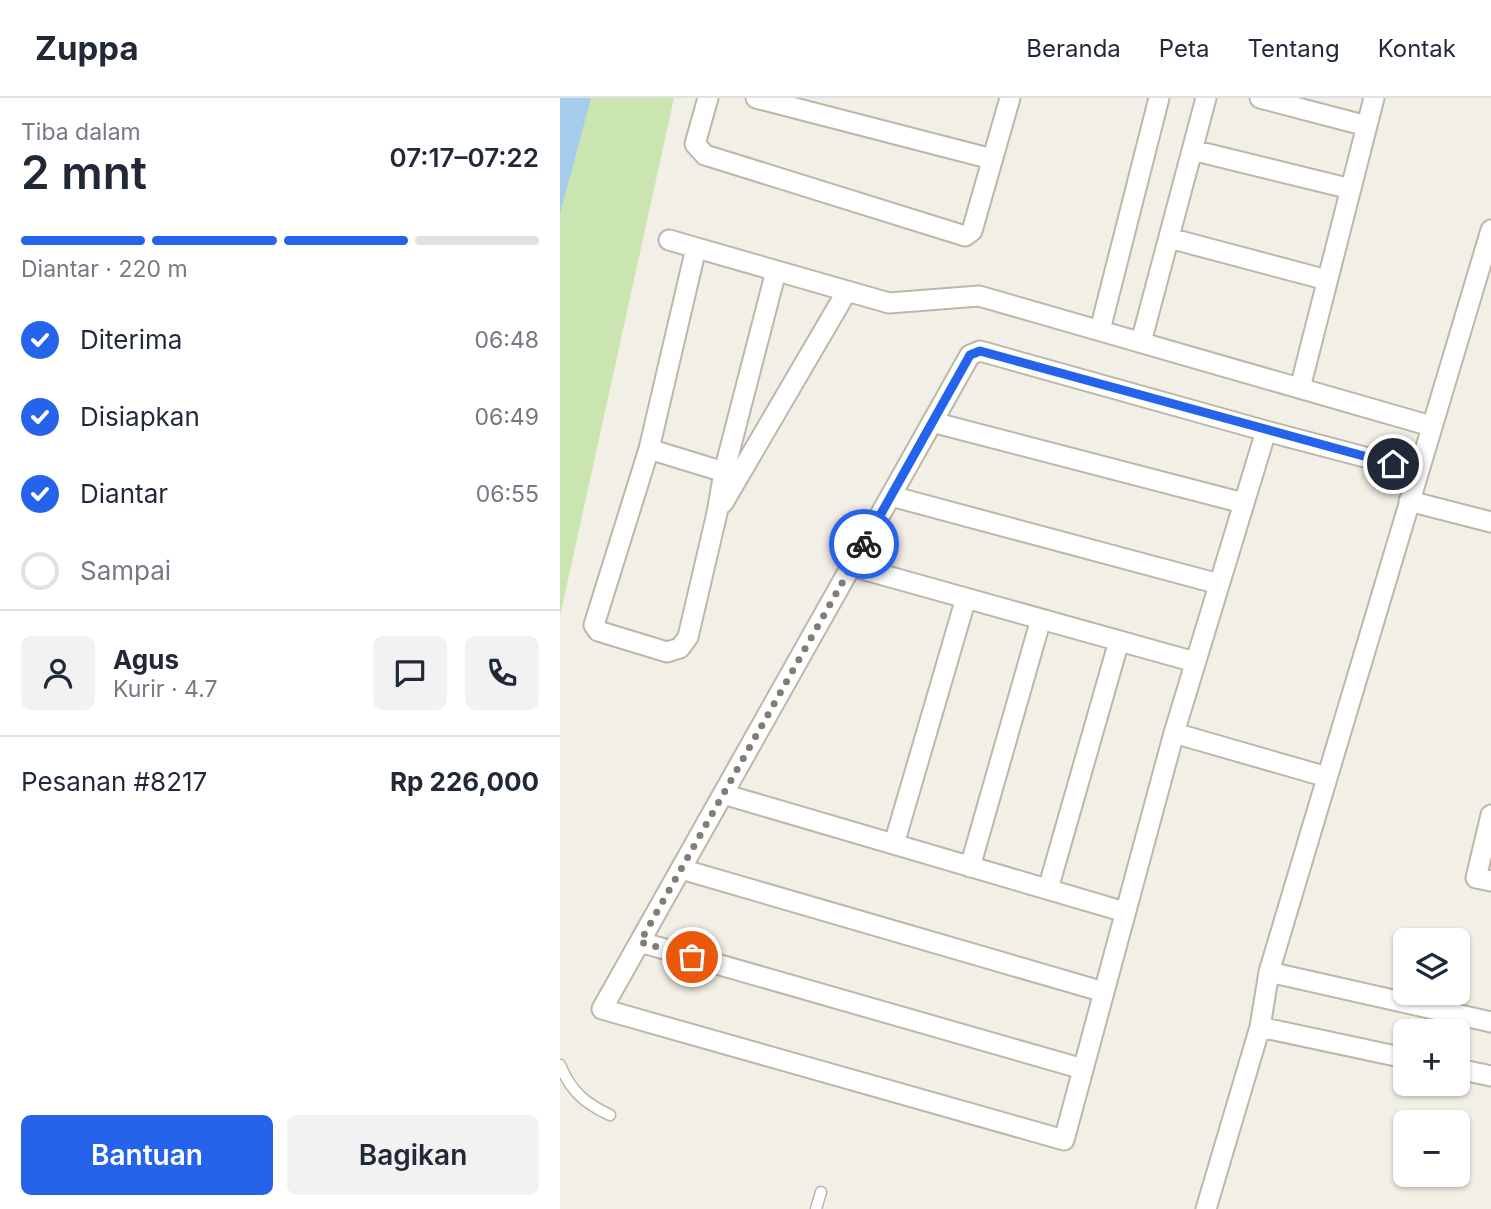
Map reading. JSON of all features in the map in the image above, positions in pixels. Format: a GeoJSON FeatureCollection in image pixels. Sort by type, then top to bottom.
{"type":"FeatureCollection","features":[{"type":"Feature","properties":{"kind":"street"},"geometry":{"type":"LineString","coordinates":[[708,98],[695,144],[705,155],[964,236],[972,232],[1010,98]]}},
{"type":"Feature","properties":{"kind":"street"},"geometry":{"type":"LineString","coordinates":[[756,98],[992,159]]}},
{"type":"Feature","properties":{"kind":"street"},"geometry":{"type":"LineString","coordinates":[[1100,330],[1159,98]]}},
{"type":"Feature","properties":{"kind":"street"},"geometry":{"type":"LineString","coordinates":[[1141,342],[1206,98]]}},
{"type":"Feature","properties":{"kind":"street"},"geometry":{"type":"LineString","coordinates":[[1260,98],[1367,126]]}},
{"type":"Feature","properties":{"kind":"street"},"geometry":{"type":"LineString","coordinates":[[1300,388],[1374,98]]}},
{"type":"Feature","properties":{"kind":"street"},"geometry":{"type":"LineString","coordinates":[[1192,150],[1351,189]]}},
{"type":"Feature","properties":{"kind":"street"},"geometry":{"type":"LineString","coordinates":[[1206,1209],[1260,1027],[1269,971],[1491,229]]}},
{"type":"Feature","properties":{"kind":"street"},"geometry":{"type":"LineString","coordinates":[[1169,238],[1327,280]]}},
{"type":"Feature","properties":{"kind":"street"},"geometry":{"type":"LineString","coordinates":[[669,240],[889,303],[979,296],[1431,426]]}},
{"type":"Feature","properties":{"kind":"street"},"geometry":{"type":"LineString","coordinates":[[696,248],[649,449],[595,629],[667,652],[680,648],[688,637],[724,472],[776,271]]}},
{"type":"Feature","properties":{"kind":"street"},"geometry":{"type":"LineString","coordinates":[[717,513],[847,291]]}},
{"type":"Feature","properties":{"kind":"street"},"geometry":{"type":"LineString","coordinates":[[1266,430],[1174,733],[1064,1140],[602,1009],[970,355],[980,351],[1418,471]]}},
{"type":"Feature","properties":{"kind":"street"},"geometry":{"type":"LineString","coordinates":[[932,422],[1243,503]]}},
{"type":"Feature","properties":{"kind":"street"},"geometry":{"type":"LineString","coordinates":[[649,449],[724,472]]}},
{"type":"Feature","properties":{"kind":"street"},"geometry":{"type":"LineString","coordinates":[[891,496],[1219,584]]}},
{"type":"Feature","properties":{"kind":"street"},"geometry":{"type":"LineString","coordinates":[[1409,501],[1491,523]]}},
{"type":"Feature","properties":{"kind":"street"},"geometry":{"type":"LineString","coordinates":[[851,566],[1195,662]]}},
{"type":"Feature","properties":{"kind":"street"},"geometry":{"type":"LineString","coordinates":[[894,845],[966,598]]}},
{"type":"Feature","properties":{"kind":"street"},"geometry":{"type":"LineString","coordinates":[[970,867],[1041,619]]}},
{"type":"Feature","properties":{"kind":"street"},"geometry":{"type":"LineString","coordinates":[[1048,889],[1119,641]]}},
{"type":"Feature","properties":{"kind":"street"},"geometry":{"type":"LineString","coordinates":[[1174,733],[1327,777]]}},
{"type":"Feature","properties":{"kind":"street"},"geometry":{"type":"LineString","coordinates":[[723,794],[1125,912]]}},
{"type":"Feature","properties":{"kind":"street"},"geometry":{"type":"LineString","coordinates":[[1491,815],[1476,878],[1491,881]]}},
{"type":"Feature","properties":{"kind":"street"},"geometry":{"type":"LineString","coordinates":[[681,869],[1104,992]]}},
{"type":"Feature","properties":{"kind":"street"},"geometry":{"type":"LineString","coordinates":[[640,942],[1083,1069]]}},
{"type":"Feature","properties":{"kind":"street"},"geometry":{"type":"LineString","coordinates":[[1269,971],[1491,1022]]}},
{"type":"Feature","properties":{"kind":"street"},"geometry":{"type":"LineString","coordinates":[[1260,1027],[1393,1055]]}},
{"type":"Feature","properties":{"kind":"street"},"geometry":{"type":"LineString","coordinates":[[1470,1072],[1491,1076]]}},
{"type":"Feature","properties":{"kind":"lane"},"geometry":{"type":"LineString","coordinates":[[560,1065],[570,1088],[610,1115]]}},
{"type":"Feature","properties":{"kind":"lane"},"geometry":{"type":"LineString","coordinates":[[816,1209],[821,1192]]}},
{"type":"Feature","properties":{"kind":"green space"},"geometry":{"type":"Polygon","coordinates":[[[560,98],[674,98],[560,616],[560,98]]]}},
{"type":"Feature","properties":{"kind":"water"},"geometry":{"type":"Polygon","coordinates":[[[560,98],[591,98],[560,214],[560,98]]]}},
{"type":"Feature","properties":{"kind":"way so far"},"geometry":{"type":"LineString","coordinates":[[692,957],[640,942],[864,544]]}},
{"type":"Feature","properties":{"kind":"route"},"geometry":{"type":"LineString","coordinates":[[864,544],[970,355],[980,351],[1393,464]]}}]}
